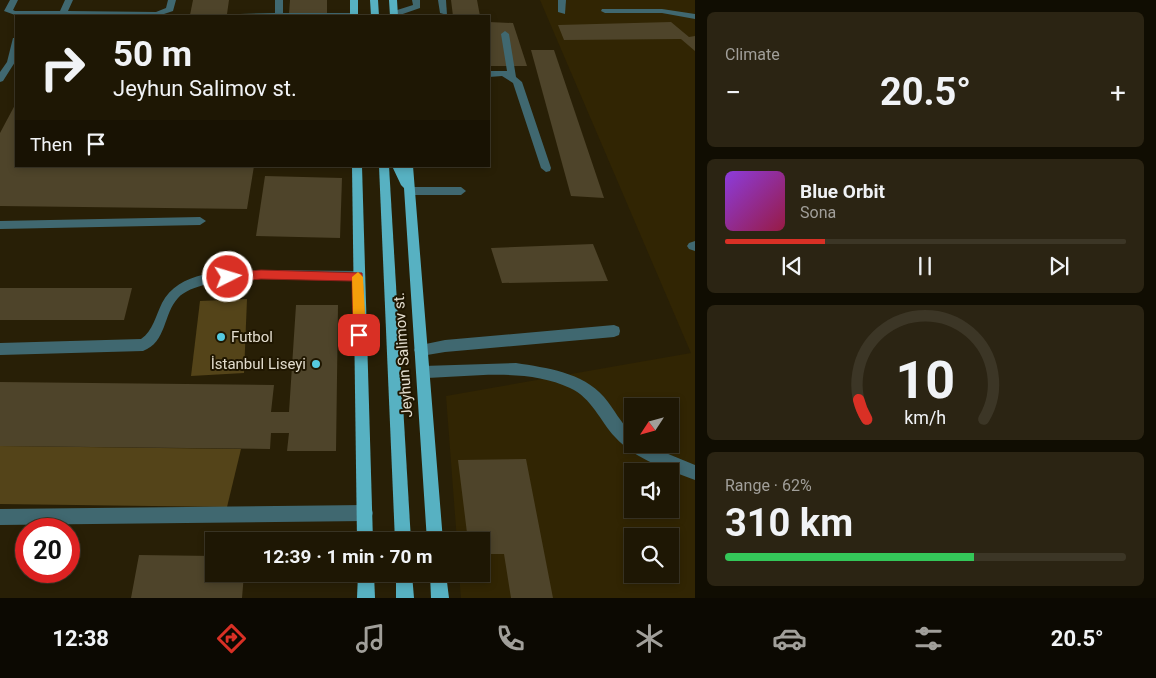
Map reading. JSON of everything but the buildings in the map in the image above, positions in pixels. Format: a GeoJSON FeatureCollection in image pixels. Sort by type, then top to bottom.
{"type":"FeatureCollection","features":[{"type":"Feature","properties":{"kind":"main road"},"geometry":{"type":"LineString","coordinates":[[354,0],[354,15]]}},
{"type":"Feature","properties":{"kind":"main road"},"geometry":{"type":"LineString","coordinates":[[374,0],[375,15]]}},
{"type":"Feature","properties":{"kind":"main road"},"geometry":{"type":"LineString","coordinates":[[392,0],[394,15]]}},
{"type":"Feature","properties":{"kind":"main road"},"geometry":{"type":"LineString","coordinates":[[357,167],[365,532]]}},
{"type":"Feature","properties":{"kind":"main road","name":"Jeyhun Salimov st."},"geometry":{"type":"LineString","coordinates":[[384,167],[402,532]]}},
{"type":"Feature","properties":{"kind":"main road"},"geometry":{"type":"LineString","coordinates":[[398,167],[410,191]]}},
{"type":"Feature","properties":{"kind":"main road","name":"Jeyhun Salimov st."},"geometry":{"type":"LineString","coordinates":[[408,167],[435,532]]}},
{"type":"Feature","properties":{"kind":"main road"},"geometry":{"type":"LineString","coordinates":[[366,582],[366,598]]}},
{"type":"Feature","properties":{"kind":"main road"},"geometry":{"type":"LineString","coordinates":[[404,582],[405,598]]}},
{"type":"Feature","properties":{"kind":"main road"},"geometry":{"type":"LineString","coordinates":[[439,582],[440,598]]}},
{"type":"Feature","properties":{"kind":"lane"},"geometry":{"type":"LineString","coordinates":[[14,0],[8,11],[15,13],[157,14],[170,9],[172,0]]}},
{"type":"Feature","properties":{"kind":"lane"},"geometry":{"type":"LineString","coordinates":[[63,13],[69,0]]}},
{"type":"Feature","properties":{"kind":"lane"},"geometry":{"type":"LineString","coordinates":[[279,0],[279,15]]}},
{"type":"Feature","properties":{"kind":"lane"},"geometry":{"type":"LineString","coordinates":[[394,15],[415,8],[417,6],[416,0]]}},
{"type":"Feature","properties":{"kind":"lane"},"geometry":{"type":"LineString","coordinates":[[442,0],[444,13]]}},
{"type":"Feature","properties":{"kind":"lane"},"geometry":{"type":"LineString","coordinates":[[562,0],[562,12]]}},
{"type":"Feature","properties":{"kind":"lane"},"geometry":{"type":"LineString","coordinates":[[652,0],[662,11]]}},
{"type":"Feature","properties":{"kind":"lane"},"geometry":{"type":"LineString","coordinates":[[605,11],[662,11],[695,17]]}},
{"type":"Feature","properties":{"kind":"lane"},"geometry":{"type":"LineString","coordinates":[[505,34],[512,77]]}},
{"type":"Feature","properties":{"kind":"lane"},"geometry":{"type":"LineString","coordinates":[[0,79],[11,62],[15,42]]}},
{"type":"Feature","properties":{"kind":"lane"},"geometry":{"type":"LineString","coordinates":[[490,74],[504,73],[517,82],[546,168]]}},
{"type":"Feature","properties":{"kind":"lane"},"geometry":{"type":"LineString","coordinates":[[410,191],[461,191]]}},
{"type":"Feature","properties":{"kind":"lane"},"geometry":{"type":"LineString","coordinates":[[0,225],[200,221]]}},
{"type":"Feature","properties":{"kind":"lane"},"geometry":{"type":"LineString","coordinates":[[0,349],[142,345],[152,338],[174,295],[190,285],[211,279],[261,275],[358,276]]}},
{"type":"Feature","properties":{"kind":"lane"},"geometry":{"type":"LineString","coordinates":[[421,350],[445,346],[614,331]]}},
{"type":"Feature","properties":{"kind":"lane"},"geometry":{"type":"LineString","coordinates":[[423,372],[516,369],[547,374],[575,383],[598,401],[620,432],[634,446],[695,473]]}},
{"type":"Feature","properties":{"kind":"lane"},"geometry":{"type":"LineString","coordinates":[[0,517],[365,512]]}},
{"type":"Feature","properties":{"kind":"shaded area"},"geometry":{"type":"Polygon","coordinates":[[[540,0],[695,0],[695,598],[461,598],[460,582],[490,582],[490,532],[456,532],[446,396],[691,353],[540,0]]]}},
{"type":"Feature","properties":{"kind":"shaded area","name":"Futbol"},"geometry":{"type":"Polygon","coordinates":[[[247,299],[244,373],[191,376],[200,301],[247,299]]]}},
{"type":"Feature","properties":{"kind":"shaded area"},"geometry":{"type":"Polygon","coordinates":[[[0,446],[241,449],[227,507],[0,504],[0,446]]]}},
{"type":"Feature","properties":{"kind":"slow traffic"},"geometry":{"type":"LineString","coordinates":[[358,277],[359,314]]}},
{"type":"Feature","properties":{"kind":"place","name":"Futbol"},"geometry":{"type":"Point","coordinates":[221,337]}},
{"type":"Feature","properties":{"kind":"place","name":"İstanbul Liseyi"},"geometry":{"type":"Point","coordinates":[316,364]}},
{"type":"Feature","properties":{"kind":"route"},"geometry":{"type":"LineString","coordinates":[[228,277],[261,275],[358,276],[359,335]]}}]}
